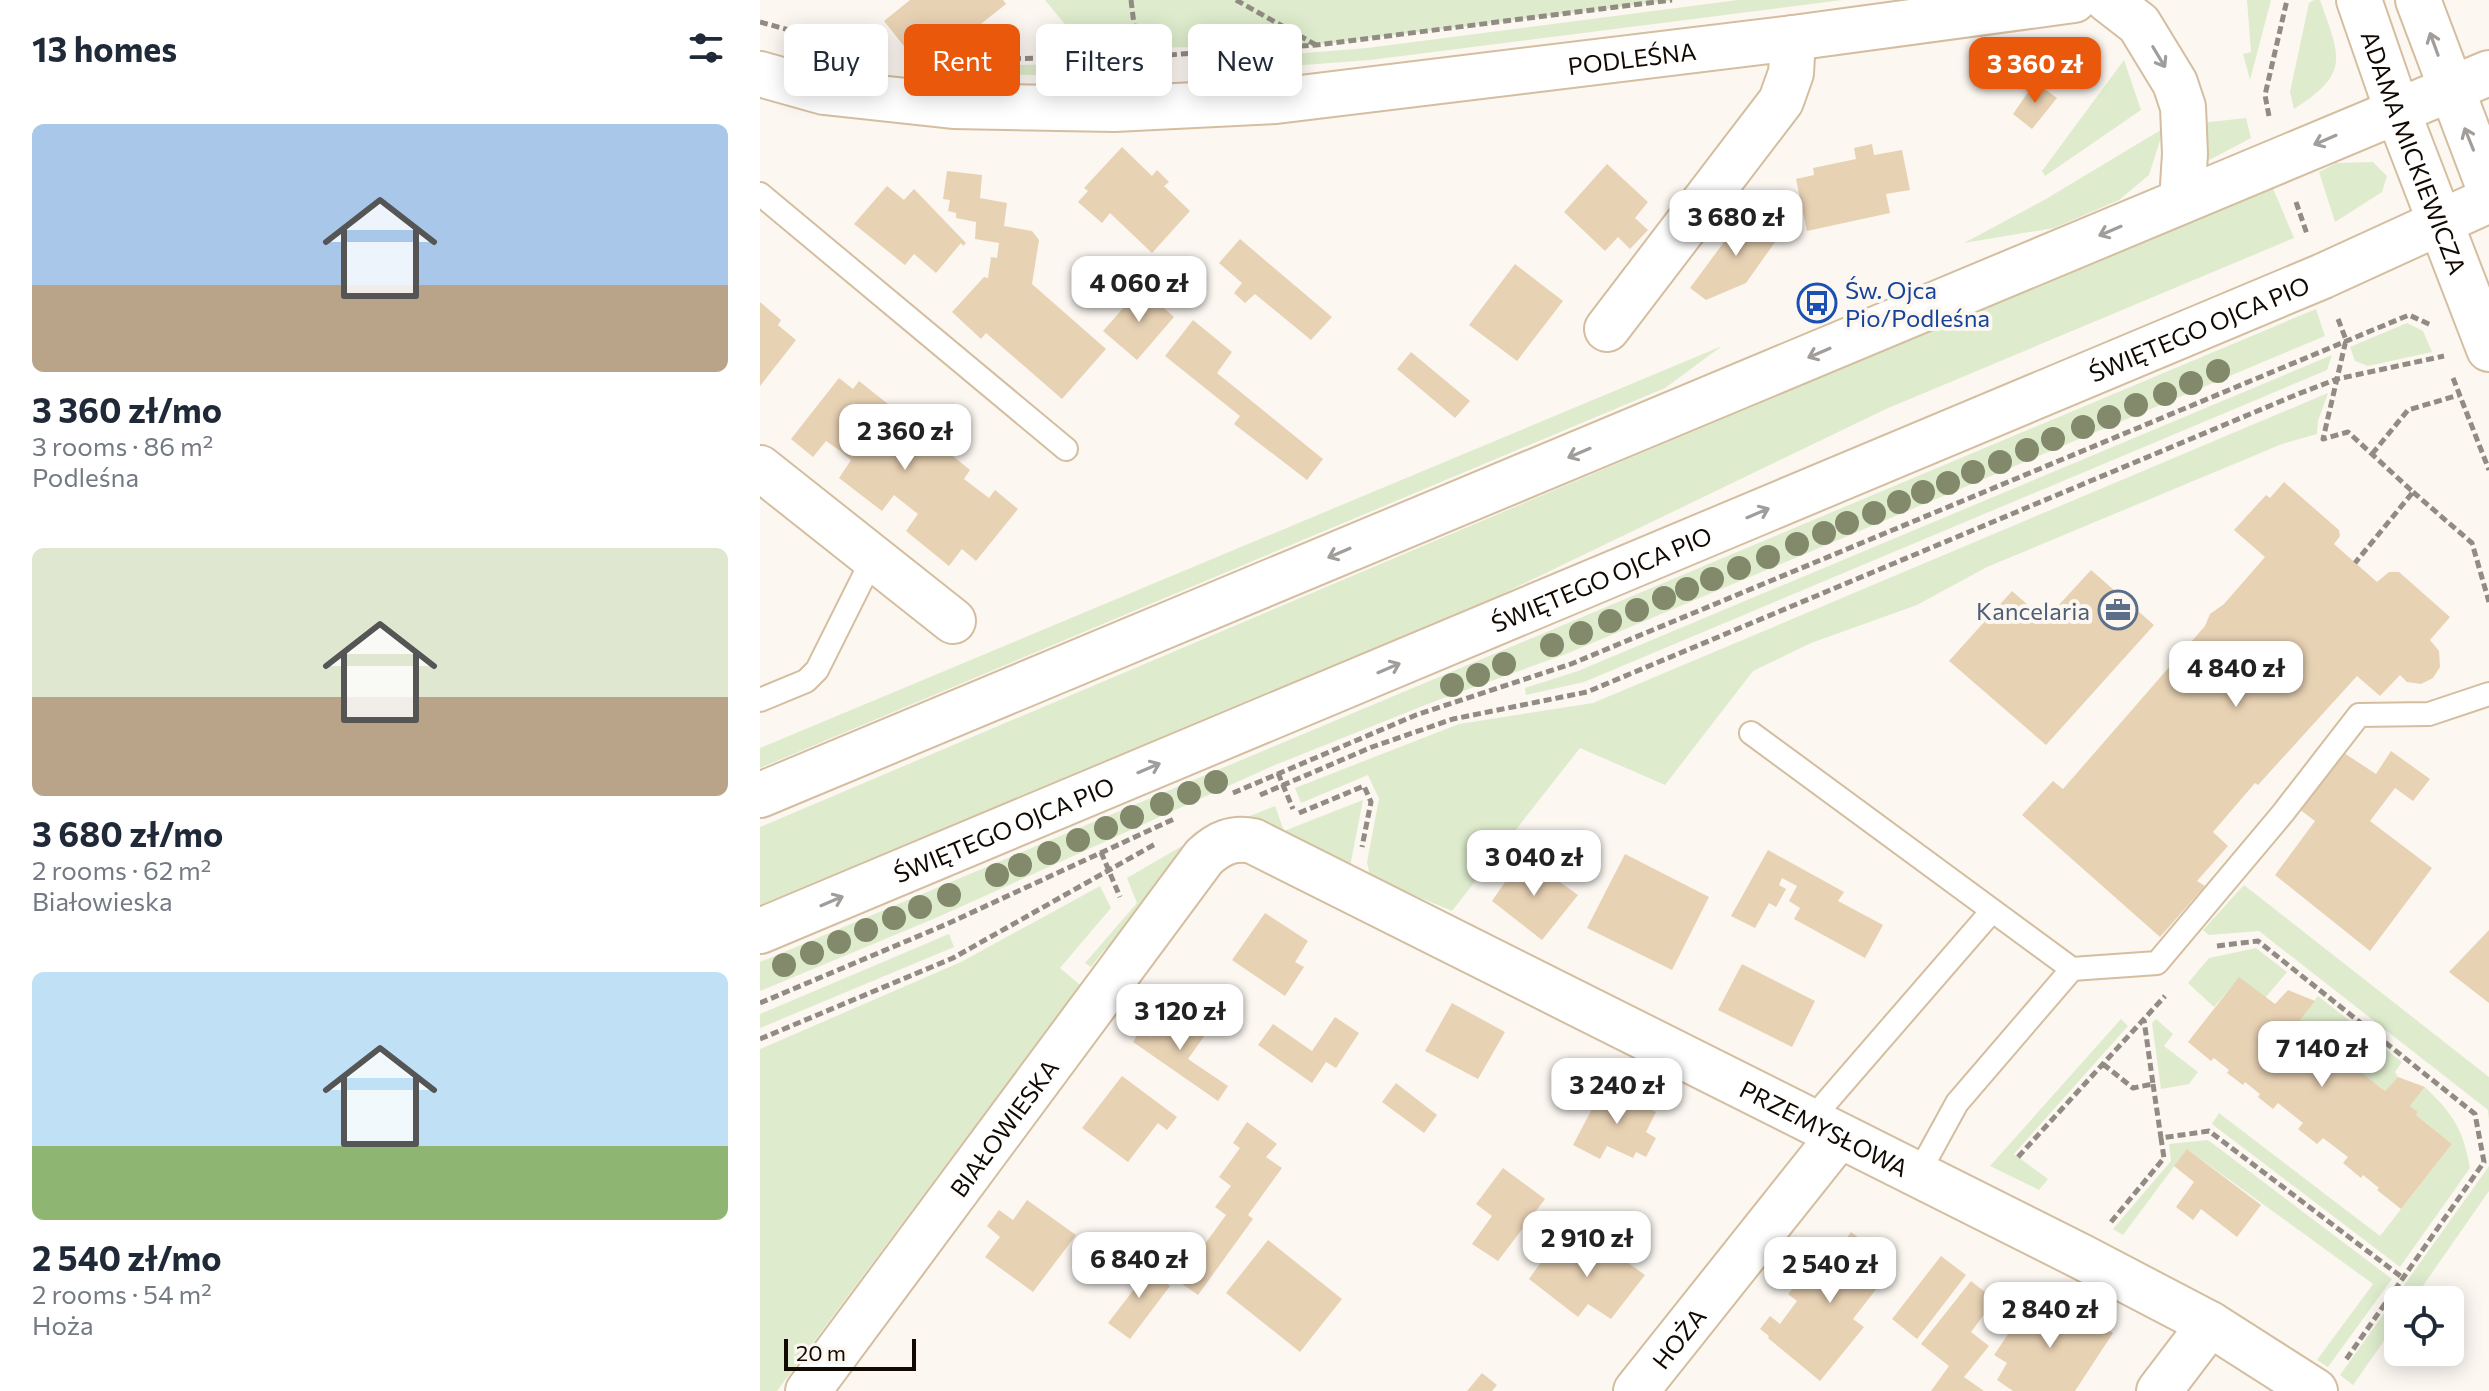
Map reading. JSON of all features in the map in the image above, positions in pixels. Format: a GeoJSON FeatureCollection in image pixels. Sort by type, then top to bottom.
{"type":"FeatureCollection","features":[{"type":"Feature","properties":{"kind":"street","name":"PODLEŚNA"},"geometry":{"type":"LineString","coordinates":[[760,74],[824,92],[953,106],[1114,109],[1276,101],[1793,38],[2074,0]]}},
{"type":"Feature","properties":{"kind":"street"},"geometry":{"type":"LineString","coordinates":[[2108,0],[2139,24],[2175,83],[2183,107],[2185,154],[2182,201]]}},
{"type":"Feature","properties":{"kind":"street","name":"ADAMA MICKIEWICZA"},"geometry":{"type":"LineString","coordinates":[[2359,0],[2441,224],[2471,350]]}},
{"type":"Feature","properties":{"kind":"street"},"geometry":{"type":"LineString","coordinates":[[2418,0],[2489,188]]}},
{"type":"Feature","properties":{"kind":"street"},"geometry":{"type":"LineString","coordinates":[[1607,329],[1781,101],[1791,73],[1793,38]]}},
{"type":"Feature","properties":{"kind":"street"},"geometry":{"type":"LineString","coordinates":[[760,795],[2489,73]]}},
{"type":"Feature","properties":{"kind":"street","name":"ŚWIĘTEGO OJCA PIO"},"geometry":{"type":"LineString","coordinates":[[760,931],[2323,276],[2489,200]]}},
{"type":"Feature","properties":{"kind":"street"},"geometry":{"type":"LineString","coordinates":[[760,468],[953,621]]}},
{"type":"Feature","properties":{"kind":"street","name":"PRZEMYSŁOWA"},"geometry":{"type":"LineString","coordinates":[[1239,838],[1253,841],[2210,1324],[2328,1378]]}},
{"type":"Feature","properties":{"kind":"street","name":"BIAŁOWIESKA"},"geometry":{"type":"LineString","coordinates":[[808,1391],[1204,857],[1213,848],[1239,838]]}},
{"type":"Feature","properties":{"kind":"street","name":"HOŻA"},"geometry":{"type":"LineString","coordinates":[[1636,1391],[1825,1128]]}},
{"type":"Feature","properties":{"kind":"street"},"geometry":{"type":"LineString","coordinates":[[2159,1391],[2210,1324]]}},
{"type":"Feature","properties":{"kind":"lane"},"geometry":{"type":"LineString","coordinates":[[760,194],[1066,449]]}},
{"type":"Feature","properties":{"kind":"lane"},"geometry":{"type":"LineString","coordinates":[[760,700],[806,681],[817,670],[873,558]]}},
{"type":"Feature","properties":{"kind":"lane"},"geometry":{"type":"LineString","coordinates":[[1751,733],[2072,969],[2157,963],[2283,813],[2359,715],[2429,714],[2489,694]]}},
{"type":"Feature","properties":{"kind":"lane"},"geometry":{"type":"LineString","coordinates":[[1825,1128],[1992,911]]}},
{"type":"Feature","properties":{"kind":"lane"},"geometry":{"type":"LineString","coordinates":[[1917,1176],[1957,1103],[2072,969]]}},
{"type":"Feature","properties":{"kind":"path"},"geometry":{"type":"LineString","coordinates":[[1131,0],[1134,24]]}},
{"type":"Feature","properties":{"kind":"path"},"geometry":{"type":"LineString","coordinates":[[1236,0],[1316,45]]}},
{"type":"Feature","properties":{"kind":"path"},"geometry":{"type":"LineString","coordinates":[[1172,55],[1316,45],[1672,0]]}},
{"type":"Feature","properties":{"kind":"path"},"geometry":{"type":"LineString","coordinates":[[2270,128],[2265,95],[2287,0]]}},
{"type":"Feature","properties":{"kind":"path"},"geometry":{"type":"LineString","coordinates":[[760,22],[784,29]]}},
{"type":"Feature","properties":{"kind":"path"},"geometry":{"type":"LineString","coordinates":[[2293,193],[2307,232]]}},
{"type":"Feature","properties":{"kind":"path"},"geometry":{"type":"LineString","coordinates":[[1224,797],[1416,715],[1571,664],[2409,315],[2432,325],[2437,339]]}},
{"type":"Feature","properties":{"kind":"path"},"geometry":{"type":"LineString","coordinates":[[2346,340],[2323,439],[2348,432],[2472,543],[2489,602]]}},
{"type":"Feature","properties":{"kind":"path"},"geometry":{"type":"LineString","coordinates":[[2441,347],[2489,470]]}},
{"type":"Feature","properties":{"kind":"path"},"geometry":{"type":"LineString","coordinates":[[1256,797],[1372,747],[1453,719],[1587,692],[2337,379],[2471,350]]}},
{"type":"Feature","properties":{"kind":"path"},"geometry":{"type":"LineString","coordinates":[[2372,454],[2408,410],[2459,395]]}},
{"type":"Feature","properties":{"kind":"path"},"geometry":{"type":"LineString","coordinates":[[2355,563],[2413,492]]}},
{"type":"Feature","properties":{"kind":"path"},"geometry":{"type":"LineString","coordinates":[[1278,773],[1295,815],[1364,786],[1371,802],[1352,891]]}},
{"type":"Feature","properties":{"kind":"path"},"geometry":{"type":"LineString","coordinates":[[760,1003],[947,924],[1183,816]]}},
{"type":"Feature","properties":{"kind":"path"},"geometry":{"type":"LineString","coordinates":[[760,1039],[953,958],[1166,838]]}},
{"type":"Feature","properties":{"kind":"path"},"geometry":{"type":"LineString","coordinates":[[1101,852],[1114,884]]}},
{"type":"Feature","properties":{"kind":"path"},"geometry":{"type":"LineString","coordinates":[[2209,947],[2258,941],[2475,1114],[2484,1162],[2328,1378]]}},
{"type":"Feature","properties":{"kind":"path"},"geometry":{"type":"LineString","coordinates":[[2018,1157],[2172,988]]}},
{"type":"Feature","properties":{"kind":"path"},"geometry":{"type":"LineString","coordinates":[[2082,1257],[2164,1158],[2144,1019]]}},
{"type":"Feature","properties":{"kind":"path"},"geometry":{"type":"LineString","coordinates":[[2103,1064],[2133,1088],[2153,1084]]}},
{"type":"Feature","properties":{"kind":"path"},"geometry":{"type":"LineString","coordinates":[[2161,1138],[2209,1131],[2403,1278]]}},
{"type":"Feature","properties":{"kind":"green space"},"geometry":{"type":"Polygon","coordinates":[[[1045,0],[1676,0],[1316,45],[1302,45],[1302,24],[1188,24],[1188,47],[1172,47],[1172,24],[1065,24],[1045,0]]]}},
{"type":"Feature","properties":{"kind":"green space"},"geometry":{"type":"Polygon","coordinates":[[[1738,0],[1842,0],[1370,60],[1302,65],[1302,53],[1367,48],[1738,0]]]}},
{"type":"Feature","properties":{"kind":"green space"},"geometry":{"type":"Polygon","coordinates":[[[2247,0],[2271,0],[2250,80],[2243,54],[2251,52],[2247,0]]]}},
{"type":"Feature","properties":{"kind":"green space"},"geometry":{"type":"Polygon","coordinates":[[[2320,0],[2336,50],[2336,62],[2333,74],[2325,85],[2294,109],[2290,92],[2309,3],[2320,0]]]}},
{"type":"Feature","properties":{"kind":"green space"},"geometry":{"type":"Polygon","coordinates":[[[2124,60],[2141,110],[2045,176],[2042,171],[2124,60]]]}},
{"type":"Feature","properties":{"kind":"green space"},"geometry":{"type":"Polygon","coordinates":[[[1020,65],[1036,65],[1036,75],[1020,75],[1020,65]]]}},
{"type":"Feature","properties":{"kind":"green space"},"geometry":{"type":"Polygon","coordinates":[[[2246,118],[2251,138],[2198,166],[2201,123],[2246,118]]]}},
{"type":"Feature","properties":{"kind":"green space"},"geometry":{"type":"Polygon","coordinates":[[[2164,128],[2149,175],[2119,200],[2054,228],[1964,243],[2046,199],[2164,128]]]}},
{"type":"Feature","properties":{"kind":"green space"},"geometry":{"type":"Polygon","coordinates":[[[2373,162],[2387,176],[2382,192],[2335,222],[2319,172],[2336,163],[2373,162]]]}},
{"type":"Feature","properties":{"kind":"green space"},"geometry":{"type":"Polygon","coordinates":[[[2272,186],[2294,238],[1886,409],[1500,595],[760,905],[760,827],[2272,186]]]}},
{"type":"Feature","properties":{"kind":"green space"},"geometry":{"type":"Polygon","coordinates":[[[2316,309],[2325,336],[1566,654],[1438,700],[1275,765],[938,917],[760,991],[760,962],[2316,309]]]}},
{"type":"Feature","properties":{"kind":"green space"},"geometry":{"type":"Polygon","coordinates":[[[2407,323],[2423,331],[2432,352],[2368,366],[2355,361],[2350,347],[2407,323]]]}},
{"type":"Feature","properties":{"kind":"green space"},"geometry":{"type":"Polygon","coordinates":[[[1722,346],[1665,388],[760,768],[760,748],[1722,346]]]}},
{"type":"Feature","properties":{"kind":"green space"},"geometry":{"type":"Polygon","coordinates":[[[2332,355],[2327,370],[1584,682],[1526,695],[1525,688],[1578,671],[2332,355]]]}},
{"type":"Feature","properties":{"kind":"green space"},"geometry":{"type":"Polygon","coordinates":[[[2328,393],[2318,421],[2317,434],[2282,444],[1987,567],[1917,605],[1811,643],[1753,671],[1665,785],[1580,748],[1452,911],[1370,877],[1367,862],[1379,799],[1368,775],[1301,803],[1295,788],[1459,724],[1593,703],[2328,393]]]}},
{"type":"Feature","properties":{"kind":"green space"},"geometry":{"type":"Polygon","coordinates":[[[1363,800],[1349,872],[1252,825],[1112,953],[1105,949],[1091,967],[1085,963],[1137,903],[1127,878],[1201,835],[1275,806],[1284,831],[1363,800]]]}},
{"type":"Feature","properties":{"kind":"green space"},"geometry":{"type":"Polygon","coordinates":[[[2244,885],[2489,1077],[2489,1120],[2488,1110],[2259,931],[2209,935],[2203,930],[2244,885]]]}},
{"type":"Feature","properties":{"kind":"green space"},"geometry":{"type":"Polygon","coordinates":[[[1100,886],[1111,908],[1060,968],[1080,985],[777,1391],[760,1391],[760,1049],[961,962],[1100,886]]]}},
{"type":"Feature","properties":{"kind":"green space"},"geometry":{"type":"Polygon","coordinates":[[[949,934],[954,947],[760,1028],[760,1014],[949,934]]]}},
{"type":"Feature","properties":{"kind":"green space"},"geometry":{"type":"Polygon","coordinates":[[[2256,948],[2287,972],[2265,998],[2239,978],[2214,1007],[2188,983],[2209,958],[2256,948]]]}},
{"type":"Feature","properties":{"kind":"green space"},"geometry":{"type":"Polygon","coordinates":[[[2318,996],[2402,1062],[2395,1072],[2398,1077],[2385,1091],[2306,1029],[2308,1025],[2300,1020],[2318,996]]]}},
{"type":"Feature","properties":{"kind":"green space"},"geometry":{"type":"Polygon","coordinates":[[[2121,1019],[2128,1026],[2014,1154],[2048,1179],[2039,1190],[1990,1166],[2121,1019]]]}},
{"type":"Feature","properties":{"kind":"green space"},"geometry":{"type":"Polygon","coordinates":[[[2156,1019],[2173,1034],[2164,1046],[2198,1072],[2189,1084],[2161,1089],[2152,1023],[2156,1019]]]}},
{"type":"Feature","properties":{"kind":"green space"},"geometry":{"type":"Polygon","coordinates":[[[2425,1087],[2455,1123],[2470,1168],[2400,1267],[2212,1124],[2219,1113],[2380,1236],[2452,1144],[2416,1115],[2418,1112],[2410,1106],[2425,1087]]]}},
{"type":"Feature","properties":{"kind":"green space"},"geometry":{"type":"Polygon","coordinates":[[[2208,1140],[2392,1279],[2328,1367],[2317,1360],[2373,1284],[2187,1149],[2123,1235],[2113,1229],[2171,1161],[2169,1144],[2208,1140]]]}},
{"type":"Feature","properties":{"kind":"green space"},"geometry":{"type":"Polygon","coordinates":[[[2489,1166],[2489,1191],[2423,1286],[2403,1286],[2489,1166]]]}},
{"type":"Feature","properties":{"kind":"green space"},"geometry":{"type":"Polygon","coordinates":[[[2384,1313],[2384,1341],[2353,1385],[2340,1375],[2384,1313]]]}},
{"type":"Feature","properties":{"kind":"building"},"geometry":{"type":"Polygon","coordinates":[[[910,0],[1003,0],[1006,4],[981,24],[904,24],[904,46],[884,21],[910,0]]]}},
{"type":"Feature","properties":{"kind":"building"},"geometry":{"type":"Polygon","coordinates":[[[2035,82],[2057,98],[2032,129],[2013,114],[2035,82]]]}},
{"type":"Feature","properties":{"kind":"building"},"geometry":{"type":"Polygon","coordinates":[[[1872,144],[1874,155],[1902,150],[1910,190],[1886,194],[1890,213],[1807,231],[1796,179],[1814,175],[1813,168],[1856,159],[1854,148],[1872,144]]]}},
{"type":"Feature","properties":{"kind":"building"},"geometry":{"type":"Polygon","coordinates":[[[1122,147],[1152,176],[1157,170],[1169,182],[1164,186],[1190,211],[1152,253],[1110,213],[1102,223],[1078,202],[1088,191],[1084,188],[1122,147]]]}},
{"type":"Feature","properties":{"kind":"building"},"geometry":{"type":"Polygon","coordinates":[[[1607,164],[1648,202],[1635,218],[1648,230],[1630,249],[1618,237],[1605,251],[1564,212],[1607,164]]]}},
{"type":"Feature","properties":{"kind":"building"},"geometry":{"type":"Polygon","coordinates":[[[947,171],[982,175],[980,198],[1007,203],[1004,226],[1032,231],[1039,240],[1032,284],[1106,349],[1062,399],[986,333],[981,339],[952,312],[984,277],[988,278],[991,257],[997,258],[999,243],[975,239],[976,222],[956,218],[956,213],[948,211],[950,200],[943,199],[947,171]]]}},
{"type":"Feature","properties":{"kind":"building"},"geometry":{"type":"Polygon","coordinates":[[[887,186],[904,200],[914,189],[966,243],[963,246],[961,243],[936,273],[914,254],[905,265],[854,224],[887,186]]]}},
{"type":"Feature","properties":{"kind":"building"},"geometry":{"type":"Polygon","coordinates":[[[1747,211],[1780,235],[1746,283],[1706,300],[1690,288],[1747,211]]]}},
{"type":"Feature","properties":{"kind":"building"},"geometry":{"type":"Polygon","coordinates":[[[1240,239],[1332,317],[1311,340],[1255,294],[1245,303],[1234,293],[1242,283],[1219,263],[1240,239]]]}},
{"type":"Feature","properties":{"kind":"building"},"geometry":{"type":"Polygon","coordinates":[[[1515,264],[1563,301],[1517,361],[1469,325],[1515,264]]]}},
{"type":"Feature","properties":{"kind":"building"},"geometry":{"type":"Polygon","coordinates":[[[1141,288],[1174,317],[1137,360],[1103,331],[1141,288]]]}},
{"type":"Feature","properties":{"kind":"building"},"geometry":{"type":"Polygon","coordinates":[[[760,302],[781,320],[778,325],[796,340],[760,386],[760,302]]]}},
{"type":"Feature","properties":{"kind":"building"},"geometry":{"type":"Polygon","coordinates":[[[1193,320],[1232,352],[1217,373],[1323,459],[1307,480],[1234,424],[1240,416],[1165,356],[1193,320]]]}},
{"type":"Feature","properties":{"kind":"building"},"geometry":{"type":"Polygon","coordinates":[[[1411,352],[1470,401],[1455,418],[1397,369],[1411,352]]]}},
{"type":"Feature","properties":{"kind":"building"},"geometry":{"type":"Polygon","coordinates":[[[839,378],[853,389],[859,381],[903,416],[897,424],[921,443],[927,435],[970,470],[964,479],[989,498],[995,490],[1018,509],[976,561],[962,549],[949,566],[906,531],[918,514],[894,495],[882,511],[839,478],[851,460],[839,450],[826,441],[813,457],[791,439],[839,378]]]}},
{"type":"Feature","properties":{"kind":"building"},"geometry":{"type":"Polygon","coordinates":[[[2284,482],[2339,530],[2340,536],[2334,544],[2377,582],[2389,572],[2399,572],[2450,617],[2430,640],[2439,651],[2440,667],[2433,678],[2421,684],[2407,682],[2400,675],[2380,696],[2357,676],[2213,832],[2228,846],[2197,881],[2205,886],[2160,937],[2022,815],[2053,781],[2063,789],[2205,626],[2210,614],[2224,604],[2265,557],[2234,530],[2266,495],[2270,498],[2284,482]]]}},
{"type":"Feature","properties":{"kind":"building"},"geometry":{"type":"Polygon","coordinates":[[[2091,570],[2154,625],[2046,745],[1949,661],[2012,591],[2045,620],[2091,570]]]}},
{"type":"Feature","properties":{"kind":"building"},"geometry":{"type":"Polygon","coordinates":[[[2338,749],[2376,774],[2391,751],[2430,779],[2413,801],[2395,788],[2370,821],[2432,868],[2370,951],[2275,875],[2315,821],[2299,809],[2338,749]]]}},
{"type":"Feature","properties":{"kind":"building"},"geometry":{"type":"Polygon","coordinates":[[[1768,850],[1844,892],[1838,901],[1883,925],[1865,958],[1794,919],[1800,908],[1789,901],[1797,886],[1782,878],[1779,885],[1786,889],[1776,907],[1769,903],[1755,928],[1731,916],[1768,850]]]}},
{"type":"Feature","properties":{"kind":"building"},"geometry":{"type":"Polygon","coordinates":[[[1625,854],[1709,897],[1672,970],[1587,928],[1625,854]]]}},
{"type":"Feature","properties":{"kind":"building"},"geometry":{"type":"Polygon","coordinates":[[[1523,856],[1578,895],[1542,940],[1492,901],[1523,856]]]}},
{"type":"Feature","properties":{"kind":"building"},"geometry":{"type":"Polygon","coordinates":[[[1265,913],[1308,941],[1295,962],[1304,967],[1285,996],[1232,960],[1265,913]]]}},
{"type":"Feature","properties":{"kind":"building"},"geometry":{"type":"Polygon","coordinates":[[[2489,930],[2489,1003],[2449,972],[2489,930]]]}},
{"type":"Feature","properties":{"kind":"building"},"geometry":{"type":"Polygon","coordinates":[[[1742,964],[1815,1001],[1792,1047],[1718,1010],[1742,964]]]}},
{"type":"Feature","properties":{"kind":"building"},"geometry":{"type":"Polygon","coordinates":[[[2239,977],[2275,1004],[2288,990],[2315,1001],[2300,1020],[2308,1026],[2306,1029],[2385,1091],[2398,1077],[2425,1087],[2410,1106],[2418,1112],[2416,1115],[2452,1144],[2401,1209],[2363,1175],[2361,1178],[2343,1163],[2348,1157],[2323,1138],[2317,1144],[2298,1129],[2303,1123],[2278,1103],[2273,1109],[2245,1082],[2243,1085],[2214,1058],[2211,1061],[2188,1042],[2239,977]]]}},
{"type":"Feature","properties":{"kind":"building"},"geometry":{"type":"Polygon","coordinates":[[[1452,1003],[1505,1032],[1478,1079],[1425,1051],[1452,1003]]]}},
{"type":"Feature","properties":{"kind":"building"},"geometry":{"type":"Polygon","coordinates":[[[1170,1010],[1205,1035],[1188,1059],[1228,1086],[1218,1101],[1133,1042],[1140,1030],[1151,1037],[1170,1010]]]}},
{"type":"Feature","properties":{"kind":"building"},"geometry":{"type":"Polygon","coordinates":[[[1335,1017],[1359,1033],[1336,1068],[1326,1062],[1312,1083],[1258,1045],[1273,1024],[1312,1051],[1335,1017]]]}},
{"type":"Feature","properties":{"kind":"building"},"geometry":{"type":"Polygon","coordinates":[[[1122,1076],[1177,1117],[1167,1130],[1158,1123],[1128,1162],[1082,1128],[1122,1076]]]}},
{"type":"Feature","properties":{"kind":"building"},"geometry":{"type":"Polygon","coordinates":[[[1396,1083],[1437,1115],[1424,1133],[1382,1102],[1396,1083]]]}},
{"type":"Feature","properties":{"kind":"building"},"geometry":{"type":"Polygon","coordinates":[[[1604,1086],[1656,1112],[1646,1132],[1656,1138],[1646,1157],[1636,1152],[1633,1158],[1607,1146],[1600,1159],[1573,1145],[1604,1086]]]}},
{"type":"Feature","properties":{"kind":"building"},"geometry":{"type":"Polygon","coordinates":[[[1247,1122],[1277,1144],[1266,1157],[1282,1168],[1248,1215],[1253,1219],[1198,1295],[1178,1281],[1226,1215],[1215,1207],[1231,1186],[1219,1177],[1240,1148],[1233,1143],[1247,1122]]]}},
{"type":"Feature","properties":{"kind":"building"},"geometry":{"type":"Polygon","coordinates":[[[2187,1149],[2261,1205],[2237,1237],[2201,1209],[2193,1220],[2176,1207],[2194,1182],[2174,1166],[2187,1149]]]}},
{"type":"Feature","properties":{"kind":"building"},"geometry":{"type":"Polygon","coordinates":[[[1503,1168],[1545,1199],[1498,1261],[1472,1244],[1492,1216],[1476,1204],[1503,1168]]]}},
{"type":"Feature","properties":{"kind":"building"},"geometry":{"type":"Polygon","coordinates":[[[1027,1200],[1076,1235],[1033,1292],[985,1257],[1000,1237],[987,1226],[999,1210],[1013,1220],[1027,1200]]]}},
{"type":"Feature","properties":{"kind":"building"},"geometry":{"type":"Polygon","coordinates":[[[1851,1232],[1895,1265],[1853,1319],[1864,1327],[1820,1381],[1760,1329],[1770,1316],[1780,1324],[1797,1301],[1788,1294],[1798,1282],[1808,1289],[1821,1272],[1812,1264],[1831,1240],[1840,1247],[1851,1232]]]}},
{"type":"Feature","properties":{"kind":"building"},"geometry":{"type":"Polygon","coordinates":[[[1592,1237],[1645,1275],[1611,1319],[1588,1304],[1578,1317],[1529,1279],[1554,1244],[1575,1258],[1592,1237]]]}},
{"type":"Feature","properties":{"kind":"building"},"geometry":{"type":"Polygon","coordinates":[[[1268,1240],[1342,1299],[1300,1352],[1226,1293],[1268,1240]]]}},
{"type":"Feature","properties":{"kind":"building"},"geometry":{"type":"Polygon","coordinates":[[[1941,1256],[1966,1275],[1917,1339],[1892,1319],[1941,1256]]]}},
{"type":"Feature","properties":{"kind":"building"},"geometry":{"type":"Polygon","coordinates":[[[1137,1262],[1170,1286],[1130,1339],[1108,1323],[1135,1288],[1125,1280],[1137,1262]]]}},
{"type":"Feature","properties":{"kind":"building"},"geometry":{"type":"Polygon","coordinates":[[[1971,1281],[1995,1300],[1971,1332],[1989,1346],[1964,1377],[1984,1391],[1931,1391],[1949,1366],[1921,1344],[1971,1281]]]}},
{"type":"Feature","properties":{"kind":"building"},"geometry":{"type":"Polygon","coordinates":[[[2033,1297],[2062,1316],[2067,1308],[2088,1322],[2091,1318],[2113,1333],[2075,1391],[2013,1391],[1997,1380],[2007,1363],[1994,1355],[2033,1297]]]}},
{"type":"Feature","properties":{"kind":"building"},"geometry":{"type":"Polygon","coordinates":[[[1482,1373],[1497,1385],[1492,1391],[1467,1391],[1482,1373]]]}},
{"type":"Feature","properties":{"kind":"place","name":"Św. Ojca Pio/Podleśna"},"geometry":{"type":"Point","coordinates":[1817,303]}},
{"type":"Feature","properties":{"kind":"place","name":"Kancelaria"},"geometry":{"type":"Point","coordinates":[2118,610]}}]}
